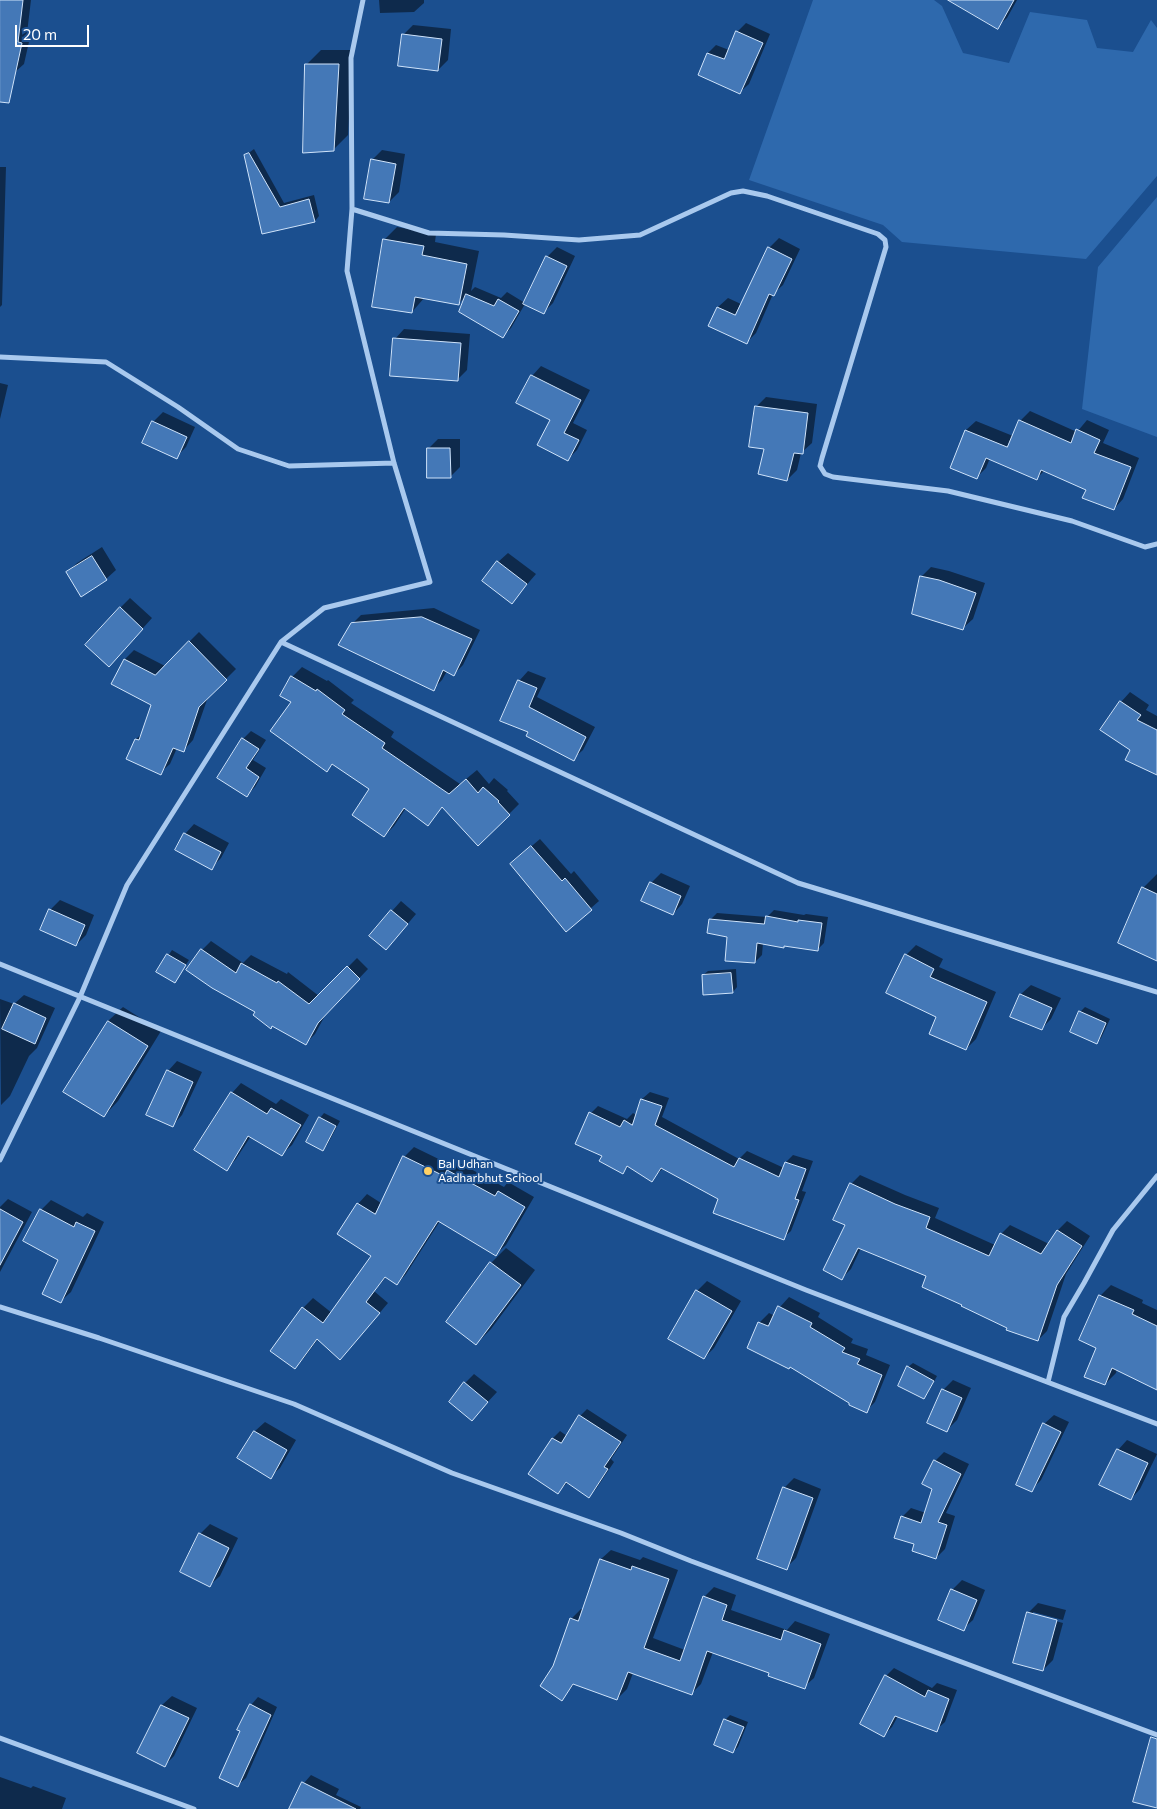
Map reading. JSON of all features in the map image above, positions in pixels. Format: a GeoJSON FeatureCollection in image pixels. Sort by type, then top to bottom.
{"type":"FeatureCollection","features":[{"type":"Feature","properties":{"kind":"street"},"geometry":{"type":"LineString","coordinates":[[0,1160],[80,997],[127,885],[281,642],[324,608],[430,582],[394,463],[346,271],[352,209],[351,58],[362,0]]}},
{"type":"Feature","properties":{"kind":"street"},"geometry":{"type":"LineString","coordinates":[[352,209],[430,233],[504,234],[578,240],[640,235],[731,194],[743,191],[767,196],[878,234],[885,240],[886,247],[822,458],[820,466],[824,474],[833,477],[948,491],[1072,521],[1145,547],[1157,544]]}},
{"type":"Feature","properties":{"kind":"street"},"geometry":{"type":"LineString","coordinates":[[0,357],[106,362],[178,407],[238,449],[289,466],[394,463]]}},
{"type":"Feature","properties":{"kind":"street"},"geometry":{"type":"LineString","coordinates":[[281,642],[798,883],[1157,992]]}},
{"type":"Feature","properties":{"kind":"street"},"geometry":{"type":"LineString","coordinates":[[0,964],[797,1286],[1157,1424]]}},
{"type":"Feature","properties":{"kind":"street"},"geometry":{"type":"LineString","coordinates":[[1048,1382],[1064,1317],[1113,1230],[1157,1176]]}},
{"type":"Feature","properties":{"kind":"street"},"geometry":{"type":"LineString","coordinates":[[0,1307],[99,1338],[294,1404],[452,1473],[621,1533],[1157,1736]]}},
{"type":"Feature","properties":{"kind":"street"},"geometry":{"type":"LineString","coordinates":[[0,1738],[194,1809]]}},
{"type":"Feature","properties":{"kind":"shaded area"},"geometry":{"type":"Polygon","coordinates":[[[813,0],[934,0],[942,6],[963,53],[1009,63],[1030,12],[1087,20],[1097,48],[1133,52],[1151,20],[1157,28],[1157,176],[1086,259],[902,242],[883,225],[749,180],[813,0]]]}},
{"type":"Feature","properties":{"kind":"shaded area"},"geometry":{"type":"Polygon","coordinates":[[[1157,197],[1157,437],[1082,409],[1098,267],[1157,197]]]}},
{"type":"Feature","properties":{"kind":"building"},"geometry":{"type":"Polygon","coordinates":[[[0,0],[23,0],[18,42],[22,43],[9,103],[0,102],[0,0]]]}},
{"type":"Feature","properties":{"kind":"building"},"geometry":{"type":"Polygon","coordinates":[[[948,0],[1014,0],[998,29],[948,0]]]}},
{"type":"Feature","properties":{"kind":"building"},"geometry":{"type":"Polygon","coordinates":[[[736,31],[763,43],[740,94],[698,75],[707,53],[724,59],[736,31]]]}},
{"type":"Feature","properties":{"kind":"building"},"geometry":{"type":"Polygon","coordinates":[[[402,34],[442,39],[438,71],[398,66],[402,34]]]}},
{"type":"Feature","properties":{"kind":"building"},"geometry":{"type":"Polygon","coordinates":[[[305,64],[339,64],[334,151],[303,153],[305,64]]]}},
{"type":"Feature","properties":{"kind":"building"},"geometry":{"type":"Polygon","coordinates":[[[249,153],[280,207],[309,199],[315,222],[262,234],[244,155],[249,153]]]}},
{"type":"Feature","properties":{"kind":"building"},"geometry":{"type":"Polygon","coordinates":[[[371,159],[396,164],[389,203],[364,199],[371,159]]]}},
{"type":"Feature","properties":{"kind":"building"},"geometry":{"type":"Polygon","coordinates":[[[383,239],[424,246],[422,255],[467,264],[459,305],[415,297],[412,313],[372,307],[383,239]]]}},
{"type":"Feature","properties":{"kind":"building"},"geometry":{"type":"Polygon","coordinates":[[[768,247],[792,259],[774,296],[769,294],[747,344],[708,326],[717,307],[735,315],[768,247]]]}},
{"type":"Feature","properties":{"kind":"building"},"geometry":{"type":"Polygon","coordinates":[[[546,256],[567,266],[544,314],[523,304],[546,256]]]}},
{"type":"Feature","properties":{"kind":"building"},"geometry":{"type":"Polygon","coordinates":[[[466,294],[494,306],[498,299],[519,311],[503,338],[459,312],[466,294]]]}},
{"type":"Feature","properties":{"kind":"building"},"geometry":{"type":"Polygon","coordinates":[[[393,338],[461,343],[458,381],[390,376],[393,338]]]}},
{"type":"Feature","properties":{"kind":"building"},"geometry":{"type":"Polygon","coordinates":[[[531,375],[581,400],[564,433],[579,440],[568,461],[537,445],[550,420],[516,403],[531,375]]]}},
{"type":"Feature","properties":{"kind":"building"},"geometry":{"type":"Polygon","coordinates":[[[755,406],[808,413],[803,454],[794,453],[787,481],[758,474],[764,449],[749,447],[755,406]]]}},
{"type":"Feature","properties":{"kind":"building"},"geometry":{"type":"Polygon","coordinates":[[[1019,420],[1071,443],[1076,429],[1100,440],[1094,453],[1131,467],[1114,510],[1082,498],[1086,490],[1041,470],[1037,480],[986,458],[977,479],[950,468],[965,430],[1007,447],[1019,420]]]}},
{"type":"Feature","properties":{"kind":"building"},"geometry":{"type":"Polygon","coordinates":[[[152,421],[187,437],[177,459],[142,443],[152,421]]]}},
{"type":"Feature","properties":{"kind":"building"},"geometry":{"type":"Polygon","coordinates":[[[427,448],[450,448],[451,478],[427,478],[427,448]]]}},
{"type":"Feature","properties":{"kind":"building"},"geometry":{"type":"Polygon","coordinates":[[[92,556],[107,580],[81,597],[66,572],[92,556]]]}},
{"type":"Feature","properties":{"kind":"building"},"geometry":{"type":"Polygon","coordinates":[[[497,561],[527,584],[512,604],[482,581],[497,561]]]}},
{"type":"Feature","properties":{"kind":"building"},"geometry":{"type":"Polygon","coordinates":[[[920,576],[939,580],[976,593],[963,630],[912,614],[920,576]]]}},
{"type":"Feature","properties":{"kind":"building"},"geometry":{"type":"Polygon","coordinates":[[[120,607],[143,629],[109,667],[85,645],[120,607]]]}},
{"type":"Feature","properties":{"kind":"building"},"geometry":{"type":"Polygon","coordinates":[[[422,617],[472,639],[454,676],[443,670],[434,691],[338,645],[351,623],[422,617]]]}},
{"type":"Feature","properties":{"kind":"building"},"geometry":{"type":"Polygon","coordinates":[[[189,641],[227,680],[199,707],[184,752],[173,748],[161,775],[126,759],[135,739],[139,740],[151,705],[111,684],[124,659],[155,675],[189,641]]]}},
{"type":"Feature","properties":{"kind":"building"},"geometry":{"type":"Polygon","coordinates":[[[291,676],[316,691],[317,689],[345,710],[342,714],[385,743],[382,748],[449,794],[466,779],[478,793],[483,787],[499,801],[510,815],[478,846],[442,807],[428,826],[404,808],[384,837],[352,815],[369,789],[332,764],[327,772],[270,731],[291,702],[280,696],[291,676]]]}},
{"type":"Feature","properties":{"kind":"building"},"geometry":{"type":"Polygon","coordinates":[[[518,680],[537,688],[529,707],[586,737],[574,761],[526,736],[528,732],[500,721],[518,680]]]}},
{"type":"Feature","properties":{"kind":"building"},"geometry":{"type":"Polygon","coordinates":[[[1120,701],[1141,715],[1137,720],[1157,730],[1157,775],[1125,760],[1130,750],[1100,730],[1120,701]]]}},
{"type":"Feature","properties":{"kind":"building"},"geometry":{"type":"Polygon","coordinates":[[[242,738],[259,749],[246,768],[259,777],[247,797],[217,778],[242,738]]]}},
{"type":"Feature","properties":{"kind":"building"},"geometry":{"type":"Polygon","coordinates":[[[184,833],[221,852],[212,870],[175,850],[184,833]]]}},
{"type":"Feature","properties":{"kind":"building"},"geometry":{"type":"Polygon","coordinates":[[[531,846],[562,881],[565,878],[592,910],[566,932],[510,864],[531,846]]]}},
{"type":"Feature","properties":{"kind":"building"},"geometry":{"type":"Polygon","coordinates":[[[650,882],[681,896],[673,915],[641,901],[650,882]]]}},
{"type":"Feature","properties":{"kind":"building"},"geometry":{"type":"Polygon","coordinates":[[[1142,887],[1157,894],[1157,961],[1118,943],[1142,887]]]}},
{"type":"Feature","properties":{"kind":"building"},"geometry":{"type":"Polygon","coordinates":[[[49,909],[85,925],[76,946],[40,930],[49,909]]]}},
{"type":"Feature","properties":{"kind":"building"},"geometry":{"type":"Polygon","coordinates":[[[391,910],[408,924],[386,950],[369,936],[391,910]]]}},
{"type":"Feature","properties":{"kind":"building"},"geometry":{"type":"Polygon","coordinates":[[[766,916],[798,922],[798,920],[822,923],[818,951],[757,943],[755,963],[725,961],[727,937],[707,933],[709,919],[764,924],[766,916]]]}},
{"type":"Feature","properties":{"kind":"building"},"geometry":{"type":"Polygon","coordinates":[[[201,949],[236,973],[241,963],[277,983],[278,981],[309,1004],[347,966],[360,979],[318,1023],[306,1045],[272,1026],[271,1029],[253,1015],[255,1012],[212,988],[186,970],[201,949]]]}},
{"type":"Feature","properties":{"kind":"building"},"geometry":{"type":"Polygon","coordinates":[[[167,954],[186,965],[175,983],[156,972],[167,954]]]}},
{"type":"Feature","properties":{"kind":"building"},"geometry":{"type":"Polygon","coordinates":[[[905,954],[934,969],[930,977],[987,1002],[966,1050],[929,1034],[936,1017],[886,993],[905,954]]]}},
{"type":"Feature","properties":{"kind":"building"},"geometry":{"type":"Polygon","coordinates":[[[731,973],[733,993],[703,995],[702,975],[731,973]]]}},
{"type":"Feature","properties":{"kind":"building"},"geometry":{"type":"Polygon","coordinates":[[[1020,994],[1052,1008],[1042,1030],[1010,1017],[1020,994]]]}},
{"type":"Feature","properties":{"kind":"building"},"geometry":{"type":"Polygon","coordinates":[[[14,1003],[46,1018],[35,1044],[2,1029],[14,1003]]]}},
{"type":"Feature","properties":{"kind":"building"},"geometry":{"type":"Polygon","coordinates":[[[1079,1011],[1106,1023],[1097,1044],[1070,1032],[1079,1011]]]}},
{"type":"Feature","properties":{"kind":"building"},"geometry":{"type":"Polygon","coordinates":[[[108,1021],[148,1046],[104,1117],[63,1092],[108,1021]]]}},
{"type":"Feature","properties":{"kind":"building"},"geometry":{"type":"Polygon","coordinates":[[[167,1070],[193,1082],[173,1127],[146,1115],[167,1070]]]}},
{"type":"Feature","properties":{"kind":"building"},"geometry":{"type":"Polygon","coordinates":[[[231,1092],[267,1114],[271,1108],[301,1125],[282,1156],[248,1136],[227,1171],[194,1150],[231,1092]]]}},
{"type":"Feature","properties":{"kind":"building"},"geometry":{"type":"Polygon","coordinates":[[[641,1099],[662,1106],[655,1125],[734,1167],[739,1158],[779,1177],[785,1162],[806,1169],[795,1199],[799,1200],[784,1240],[713,1213],[718,1199],[661,1168],[652,1182],[627,1166],[623,1174],[599,1161],[602,1156],[575,1144],[589,1112],[620,1127],[624,1120],[632,1125],[641,1099]]]}},
{"type":"Feature","properties":{"kind":"building"},"geometry":{"type":"Polygon","coordinates":[[[319,1117],[336,1126],[323,1151],[306,1142],[319,1117]]]}},
{"type":"Feature","properties":{"kind":"building"},"geometry":{"type":"Polygon","coordinates":[[[403,1156],[444,1176],[447,1170],[495,1196],[498,1191],[525,1207],[496,1256],[438,1221],[397,1285],[385,1277],[366,1302],[380,1313],[340,1360],[317,1339],[295,1369],[270,1351],[302,1307],[323,1323],[371,1256],[337,1234],[357,1203],[375,1214],[403,1156]]]}},
{"type":"Feature","properties":{"kind":"building"},"geometry":{"type":"Polygon","coordinates":[[[850,1183],[895,1204],[930,1217],[926,1228],[989,1256],[1000,1233],[1041,1254],[1057,1230],[1082,1246],[1057,1285],[1038,1341],[1006,1330],[1007,1328],[922,1287],[926,1276],[858,1248],[842,1280],[823,1270],[845,1225],[833,1220],[850,1183]]]}},
{"type":"Feature","properties":{"kind":"building"},"geometry":{"type":"Polygon","coordinates":[[[0,1209],[23,1222],[0,1265],[0,1209]]]}},
{"type":"Feature","properties":{"kind":"building"},"geometry":{"type":"Polygon","coordinates":[[[40,1209],[74,1227],[76,1222],[95,1231],[61,1303],[42,1294],[58,1260],[23,1241],[40,1209]]]}},
{"type":"Feature","properties":{"kind":"building"},"geometry":{"type":"Polygon","coordinates":[[[490,1262],[521,1285],[476,1345],[446,1322],[490,1262]]]}},
{"type":"Feature","properties":{"kind":"building"},"geometry":{"type":"Polygon","coordinates":[[[696,1290],[732,1311],[704,1359],[668,1339],[696,1290]]]}},
{"type":"Feature","properties":{"kind":"building"},"geometry":{"type":"Polygon","coordinates":[[[1099,1295],[1134,1310],[1132,1314],[1157,1326],[1157,1390],[1112,1368],[1105,1385],[1084,1377],[1096,1348],[1079,1340],[1099,1295]]]}},
{"type":"Feature","properties":{"kind":"building"},"geometry":{"type":"Polygon","coordinates":[[[778,1306],[812,1323],[810,1327],[845,1348],[842,1352],[860,1359],[857,1364],[882,1375],[867,1413],[849,1405],[849,1403],[790,1367],[789,1369],[747,1348],[758,1322],[768,1326],[778,1306]]]}},
{"type":"Feature","properties":{"kind":"building"},"geometry":{"type":"Polygon","coordinates":[[[907,1366],[934,1381],[924,1399],[898,1386],[907,1366]]]}},
{"type":"Feature","properties":{"kind":"building"},"geometry":{"type":"Polygon","coordinates":[[[464,1382],[488,1402],[472,1421],[449,1402],[464,1382]]]}},
{"type":"Feature","properties":{"kind":"building"},"geometry":{"type":"Polygon","coordinates":[[[942,1389],[962,1398],[947,1432],[927,1423],[942,1389]]]}},
{"type":"Feature","properties":{"kind":"building"},"geometry":{"type":"Polygon","coordinates":[[[579,1415],[621,1442],[604,1467],[608,1469],[589,1498],[566,1482],[558,1494],[528,1474],[552,1438],[561,1443],[579,1415]]]}},
{"type":"Feature","properties":{"kind":"building"},"geometry":{"type":"Polygon","coordinates":[[[1043,1423],[1061,1432],[1032,1492],[1016,1485],[1043,1423]]]}},
{"type":"Feature","properties":{"kind":"building"},"geometry":{"type":"Polygon","coordinates":[[[254,1431],[287,1450],[271,1479],[237,1458],[254,1431]]]}},
{"type":"Feature","properties":{"kind":"building"},"geometry":{"type":"Polygon","coordinates":[[[1117,1449],[1148,1463],[1131,1500],[1099,1485],[1117,1449]]]}},
{"type":"Feature","properties":{"kind":"building"},"geometry":{"type":"Polygon","coordinates":[[[934,1460],[961,1474],[938,1522],[947,1525],[936,1559],[912,1551],[914,1544],[894,1538],[901,1516],[921,1523],[932,1489],[922,1484],[934,1460]]]}},
{"type":"Feature","properties":{"kind":"building"},"geometry":{"type":"Polygon","coordinates":[[[783,1487],[813,1498],[787,1570],[757,1559],[783,1487]]]}},
{"type":"Feature","properties":{"kind":"building"},"geometry":{"type":"Polygon","coordinates":[[[199,1533],[229,1548],[210,1587],[180,1572],[199,1533]]]}},
{"type":"Feature","properties":{"kind":"building"},"geometry":{"type":"Polygon","coordinates":[[[600,1559],[631,1570],[632,1566],[669,1579],[644,1648],[680,1661],[703,1596],[727,1605],[722,1620],[781,1640],[784,1630],[821,1644],[805,1689],[768,1676],[769,1673],[707,1651],[692,1695],[628,1672],[617,1700],[573,1684],[562,1701],[540,1686],[553,1666],[570,1618],[578,1621],[600,1559]]]}},
{"type":"Feature","properties":{"kind":"building"},"geometry":{"type":"Polygon","coordinates":[[[951,1589],[977,1600],[964,1631],[938,1620],[951,1589]]]}},
{"type":"Feature","properties":{"kind":"building"},"geometry":{"type":"Polygon","coordinates":[[[1027,1612],[1057,1620],[1043,1671],[1013,1663],[1027,1612]]]}},
{"type":"Feature","properties":{"kind":"building"},"geometry":{"type":"Polygon","coordinates":[[[885,1675],[925,1697],[928,1690],[949,1699],[937,1732],[895,1716],[884,1737],[860,1724],[885,1675]]]}},
{"type":"Feature","properties":{"kind":"building"},"geometry":{"type":"Polygon","coordinates":[[[250,1704],[271,1715],[238,1787],[219,1778],[240,1731],[237,1730],[250,1704]]]}},
{"type":"Feature","properties":{"kind":"building"},"geometry":{"type":"Polygon","coordinates":[[[161,1705],[189,1718],[165,1767],[137,1753],[161,1705]]]}},
{"type":"Feature","properties":{"kind":"building"},"geometry":{"type":"Polygon","coordinates":[[[724,1719],[744,1727],[733,1753],[714,1745],[724,1719]]]}},
{"type":"Feature","properties":{"kind":"building"},"geometry":{"type":"Polygon","coordinates":[[[1151,1737],[1157,1739],[1157,1808],[1133,1802],[1151,1737]]]}},
{"type":"Feature","properties":{"kind":"building"},"geometry":{"type":"Polygon","coordinates":[[[302,1782],[356,1809],[289,1809],[302,1782]]]}},
{"type":"Feature","properties":{"kind":"place","name":"Bal Udhan Aadharbhut School"},"geometry":{"type":"Point","coordinates":[428,1171]}}]}
